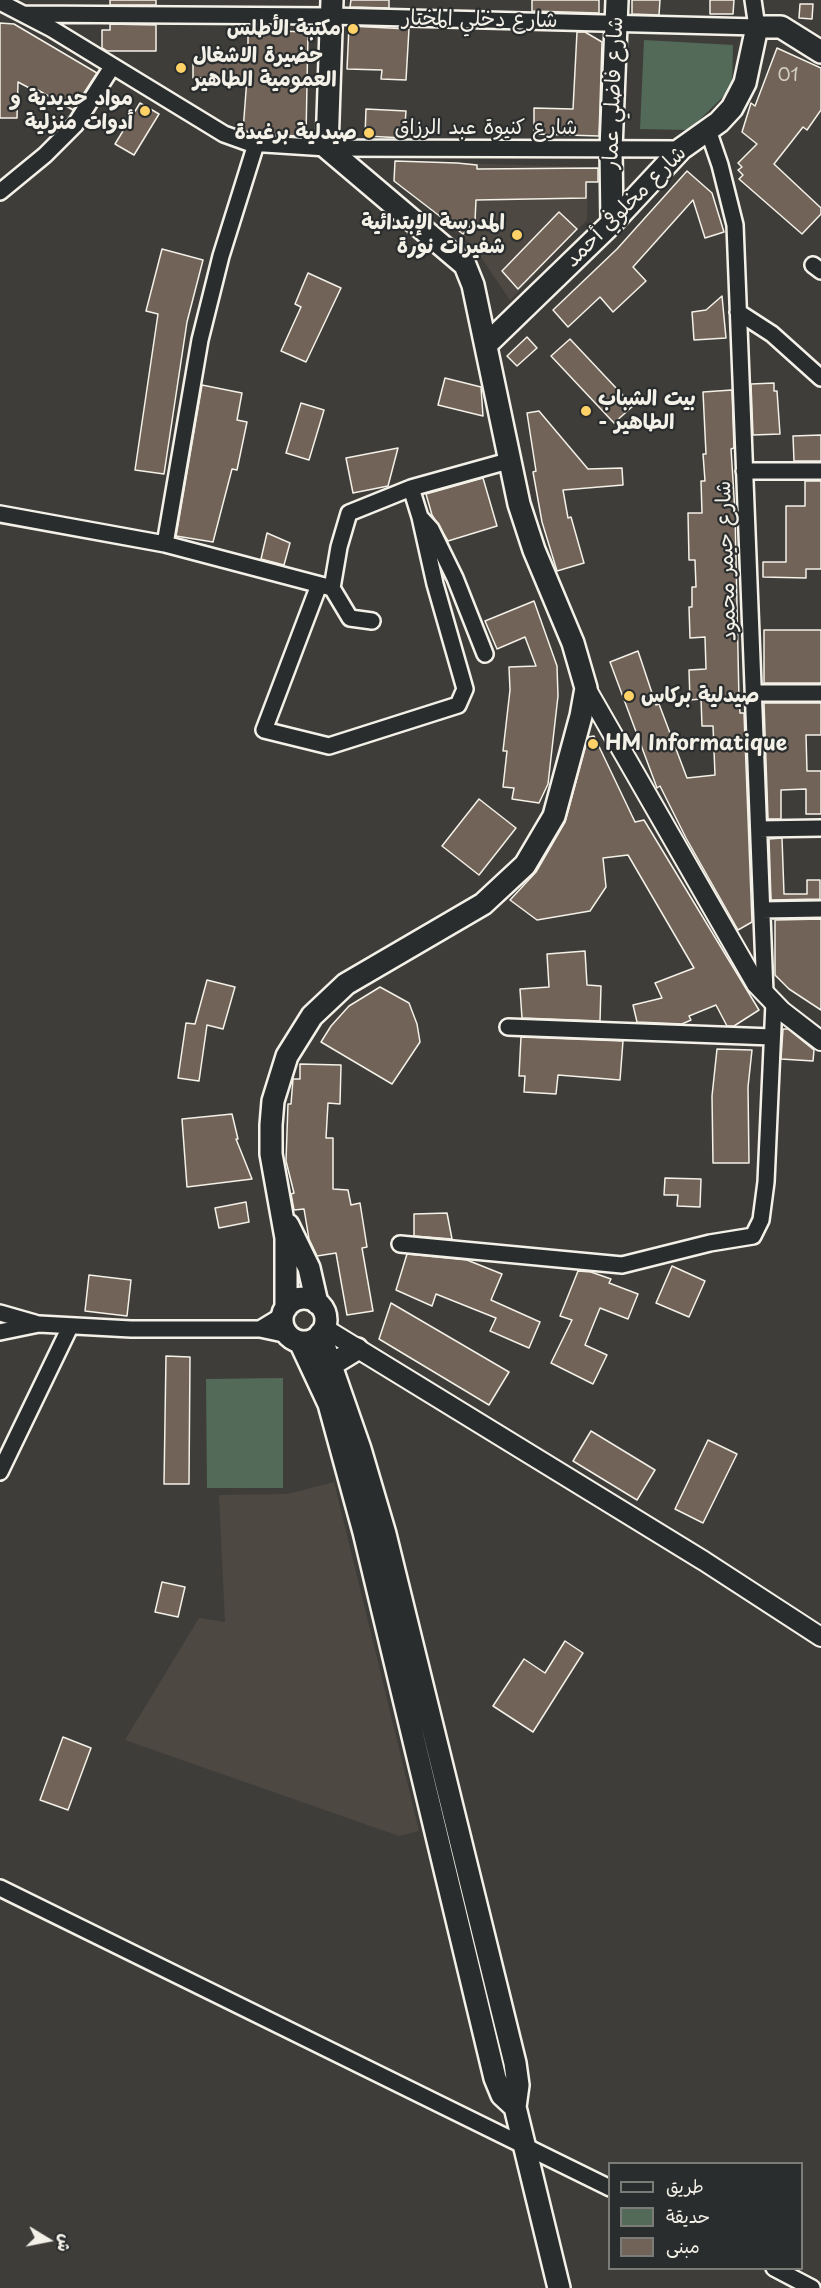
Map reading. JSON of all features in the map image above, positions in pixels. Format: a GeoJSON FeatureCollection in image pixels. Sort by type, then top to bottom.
{"type":"FeatureCollection","features":[{"type":"Feature","properties":{"kind":"main road","name":"شارع فاضلي عمار"},"geometry":{"type":"LineString","coordinates":[[612,223],[611,149],[617,0]]}},
{"type":"Feature","properties":{"kind":"main road"},"geometry":{"type":"LineString","coordinates":[[332,8],[327,148],[465,264],[473,285],[508,461],[534,550],[573,643],[586,688],[554,816],[525,865],[483,904],[346,984],[328,999],[298,1035],[278,1078],[271,1125],[271,1154],[284,1220],[287,1273],[300,1327],[329,1404],[364,1532],[495,2078],[502,2095],[515,2107]]}},
{"type":"Feature","properties":{"kind":"main road","name":"شارع دخلي المختار"},"geometry":{"type":"LineString","coordinates":[[757,27],[781,27],[821,52]]}},
{"type":"Feature","properties":{"kind":"main road","name":"شارع مخلوفي أحمد"},"geometry":{"type":"LineString","coordinates":[[486,345],[612,223],[681,149],[708,130],[732,108],[740,97],[757,27]]}},
{"type":"Feature","properties":{"kind":"main road"},"geometry":{"type":"LineString","coordinates":[[284,1220],[303,1251],[317,1303],[325,1315],[300,1327]]}},
{"type":"Feature","properties":{"kind":"main road"},"geometry":{"type":"LineString","coordinates":[[317,1303],[311,1299],[297,1299],[300,1327],[331,1365],[360,1449],[385,1534],[514,2063],[518,2085],[515,2107],[559,2288]]}},
{"type":"Feature","properties":{"kind":"main road"},"geometry":{"type":"LineString","coordinates":[[331,1365],[357,1349]]}},
{"type":"Feature","properties":{"kind":"street"},"geometry":{"type":"LineString","coordinates":[[753,0],[757,27]]}},
{"type":"Feature","properties":{"kind":"street","name":"شارع كنيوة عبد الرزاق"},"geometry":{"type":"LineString","coordinates":[[0,2],[52,29],[224,134],[256,144],[327,148],[681,149]]}},
{"type":"Feature","properties":{"kind":"street","name":"شارع دخلي المختار"},"geometry":{"type":"LineString","coordinates":[[24,14],[332,8],[757,27]]}},
{"type":"Feature","properties":{"kind":"street"},"geometry":{"type":"LineString","coordinates":[[52,29],[59,15]]}},
{"type":"Feature","properties":{"kind":"street"},"geometry":{"type":"LineString","coordinates":[[0,192],[45,155],[75,125],[112,67]]}},
{"type":"Feature","properties":{"kind":"street","name":"شارع حيمر محمود"},"geometry":{"type":"LineString","coordinates":[[400,1244],[622,1265],[710,1243],[753,1236],[761,1220],[766,1182],[772,1037],[762,910],[735,225],[720,165],[708,130]]}},
{"type":"Feature","properties":{"kind":"street"},"geometry":{"type":"LineString","coordinates":[[165,544],[200,340],[221,256],[256,144]]}},
{"type":"Feature","properties":{"kind":"street"},"geometry":{"type":"LineString","coordinates":[[738,312],[772,334],[821,378]]}},
{"type":"Feature","properties":{"kind":"street"},"geometry":{"type":"LineString","coordinates":[[411,488],[465,689],[458,705],[328,746],[264,730],[325,586],[349,513],[411,488],[508,461]]}},
{"type":"Feature","properties":{"kind":"street"},"geometry":{"type":"LineString","coordinates":[[744,471],[821,471]]}},
{"type":"Feature","properties":{"kind":"street"},"geometry":{"type":"LineString","coordinates":[[0,514],[165,544],[325,586],[350,618],[372,621]]}},
{"type":"Feature","properties":{"kind":"street"},"geometry":{"type":"LineString","coordinates":[[420,517],[431,529],[455,578],[485,654]]}},
{"type":"Feature","properties":{"kind":"street"},"geometry":{"type":"LineString","coordinates":[[586,688],[756,984],[821,1041]]}},
{"type":"Feature","properties":{"kind":"street"},"geometry":{"type":"LineString","coordinates":[[754,693],[821,693]]}},
{"type":"Feature","properties":{"kind":"street"},"geometry":{"type":"LineString","coordinates":[[759,829],[821,828]]}},
{"type":"Feature","properties":{"kind":"street"},"geometry":{"type":"LineString","coordinates":[[762,910],[821,909]]}},
{"type":"Feature","properties":{"kind":"street"},"geometry":{"type":"LineString","coordinates":[[508,1027],[772,1037]]}},
{"type":"Feature","properties":{"kind":"street"},"geometry":{"type":"LineString","coordinates":[[0,1313],[39,1324],[70,1327],[260,1329],[300,1327],[357,1349],[704,1561],[821,1637]]}},
{"type":"Feature","properties":{"kind":"street"},"geometry":{"type":"LineString","coordinates":[[0,1332],[39,1324]]}},
{"type":"Feature","properties":{"kind":"street"},"geometry":{"type":"LineString","coordinates":[[0,1472],[70,1327]]}},
{"type":"Feature","properties":{"kind":"street"},"geometry":{"type":"LineString","coordinates":[[0,1888],[608,2188]]}},
{"type":"Feature","properties":{"kind":"street"},"geometry":{"type":"LineString","coordinates":[[778,2270],[812,2288]]}},
{"type":"Feature","properties":{"kind":"shaded area","name":"المدرسة الإبتدائية شفيرات نورة"},"geometry":{"type":"Polygon","coordinates":[[[457,163],[588,167],[587,220],[510,300],[474,247],[449,224],[454,217],[457,163]]]}},
{"type":"Feature","properties":{"kind":"shaded area"},"geometry":{"type":"Polygon","coordinates":[[[334,1482],[419,1831],[399,1836],[125,1740],[199,1618],[225,1622],[219,1495],[288,1494],[334,1482]]]}},
{"type":"Feature","properties":{"kind":"green space"},"geometry":{"type":"Polygon","coordinates":[[[644,40],[733,45],[732,88],[689,130],[640,129],[644,40]]]}},
{"type":"Feature","properties":{"kind":"green space"},"geometry":{"type":"Polygon","coordinates":[[[283,1378],[283,1488],[207,1488],[206,1379],[283,1378]]]}},
{"type":"Feature","properties":{"kind":"building"},"geometry":{"type":"Polygon","coordinates":[[[110,0],[156,0],[156,5],[110,5],[110,0]]]}},
{"type":"Feature","properties":{"kind":"building"},"geometry":{"type":"Polygon","coordinates":[[[351,0],[389,0],[389,8],[350,7],[351,0]]]}},
{"type":"Feature","properties":{"kind":"building"},"geometry":{"type":"Polygon","coordinates":[[[532,0],[599,0],[599,13],[532,11],[532,0]]]}},
{"type":"Feature","properties":{"kind":"building"},"geometry":{"type":"Polygon","coordinates":[[[632,0],[660,0],[659,15],[632,14],[632,0]]]}},
{"type":"Feature","properties":{"kind":"building"},"geometry":{"type":"Polygon","coordinates":[[[710,0],[734,0],[733,14],[710,14],[710,0]]]}},
{"type":"Feature","properties":{"kind":"building"},"geometry":{"type":"Polygon","coordinates":[[[800,4],[813,4],[812,19],[799,18],[800,4]]]}},
{"type":"Feature","properties":{"kind":"building"},"geometry":{"type":"Polygon","coordinates":[[[0,23],[14,24],[97,73],[73,110],[36,89],[35,91],[18,82],[17,118],[0,118],[0,23]]]}},
{"type":"Feature","properties":{"kind":"building"},"geometry":{"type":"Polygon","coordinates":[[[110,24],[156,25],[156,51],[107,51],[102,48],[102,30],[110,30],[110,24]]]}},
{"type":"Feature","properties":{"kind":"building"},"geometry":{"type":"Polygon","coordinates":[[[349,26],[409,29],[406,80],[381,79],[382,70],[347,69],[349,26]]]}},
{"type":"Feature","properties":{"kind":"building"},"geometry":{"type":"Polygon","coordinates":[[[248,30],[308,32],[306,137],[243,131],[247,78],[193,78],[193,58],[248,58],[248,30]]]}},
{"type":"Feature","properties":{"kind":"building"},"geometry":{"type":"Polygon","coordinates":[[[577,32],[585,32],[602,42],[599,136],[534,134],[534,108],[573,109],[577,32]]]}},
{"type":"Feature","properties":{"kind":"building"},"geometry":{"type":"Polygon","coordinates":[[[777,48],[821,68],[821,110],[807,130],[803,127],[774,164],[821,208],[821,214],[802,234],[739,179],[743,175],[738,170],[742,167],[738,163],[757,144],[742,132],[751,103],[755,106],[777,48]]]}},
{"type":"Feature","properties":{"kind":"building"},"geometry":{"type":"Polygon","coordinates":[[[140,103],[159,114],[134,155],[115,144],[140,103]]]}},
{"type":"Feature","properties":{"kind":"building"},"geometry":{"type":"Polygon","coordinates":[[[366,109],[406,111],[404,138],[365,136],[366,109]]]}},
{"type":"Feature","properties":{"kind":"building"},"geometry":{"type":"Polygon","coordinates":[[[395,161],[457,163],[477,165],[477,169],[598,168],[598,182],[586,182],[586,198],[476,200],[475,221],[463,234],[394,181],[395,161]]]}},
{"type":"Feature","properties":{"kind":"building"},"geometry":{"type":"Polygon","coordinates":[[[687,171],[712,193],[724,232],[705,238],[693,200],[633,267],[646,281],[613,312],[600,297],[568,327],[553,310],[617,249],[687,171]]]}},
{"type":"Feature","properties":{"kind":"building"},"geometry":{"type":"Polygon","coordinates":[[[559,212],[577,229],[518,289],[502,271],[559,212]]]}},
{"type":"Feature","properties":{"kind":"building"},"geometry":{"type":"Polygon","coordinates":[[[162,249],[203,260],[187,322],[164,474],[135,470],[158,314],[146,311],[162,249]]]}},
{"type":"Feature","properties":{"kind":"building"},"geometry":{"type":"Polygon","coordinates":[[[308,273],[341,288],[306,362],[281,351],[301,307],[295,304],[308,273]]]}},
{"type":"Feature","properties":{"kind":"building"},"geometry":{"type":"Polygon","coordinates":[[[722,296],[726,338],[694,340],[692,312],[706,310],[722,296]]]}},
{"type":"Feature","properties":{"kind":"building"},"geometry":{"type":"Polygon","coordinates":[[[527,337],[537,348],[517,366],[507,356],[527,337]]]}},
{"type":"Feature","properties":{"kind":"building"},"geometry":{"type":"Polygon","coordinates":[[[570,339],[633,406],[614,423],[551,356],[570,339]]]}},
{"type":"Feature","properties":{"kind":"building"},"geometry":{"type":"Polygon","coordinates":[[[445,378],[481,387],[483,416],[438,405],[445,378]]]}},
{"type":"Feature","properties":{"kind":"building"},"geometry":{"type":"Polygon","coordinates":[[[774,383],[774,391],[777,391],[780,434],[753,435],[751,384],[774,383]]]}},
{"type":"Feature","properties":{"kind":"building"},"geometry":{"type":"Polygon","coordinates":[[[202,385],[242,393],[237,420],[247,422],[237,470],[232,469],[213,542],[176,536],[202,385]]]}},
{"type":"Feature","properties":{"kind":"building"},"geometry":{"type":"Polygon","coordinates":[[[732,390],[734,448],[731,449],[735,512],[739,700],[740,713],[744,713],[752,922],[738,930],[686,838],[660,786],[657,788],[610,662],[638,651],[656,705],[659,704],[687,778],[715,775],[713,726],[702,726],[701,699],[690,700],[689,670],[706,669],[705,637],[690,638],[689,607],[692,607],[692,587],[696,587],[695,560],[689,560],[688,513],[702,513],[701,481],[705,481],[703,454],[706,454],[703,392],[732,390]]]}},
{"type":"Feature","properties":{"kind":"building"},"geometry":{"type":"Polygon","coordinates":[[[301,403],[324,410],[309,460],[286,453],[301,403]]]}},
{"type":"Feature","properties":{"kind":"building"},"geometry":{"type":"Polygon","coordinates":[[[539,411],[588,469],[622,468],[623,485],[563,490],[568,518],[571,517],[584,563],[557,571],[542,522],[533,472],[536,471],[527,413],[539,411]]]}},
{"type":"Feature","properties":{"kind":"building"},"geometry":{"type":"Polygon","coordinates":[[[821,435],[821,461],[794,461],[793,436],[821,435]]]}},
{"type":"Feature","properties":{"kind":"building"},"geometry":{"type":"Polygon","coordinates":[[[398,448],[388,486],[353,493],[346,458],[398,448]]]}},
{"type":"Feature","properties":{"kind":"building"},"geometry":{"type":"Polygon","coordinates":[[[483,478],[497,526],[448,541],[432,515],[426,494],[483,478]]]}},
{"type":"Feature","properties":{"kind":"building"},"geometry":{"type":"Polygon","coordinates":[[[805,481],[821,481],[821,569],[806,569],[806,578],[763,577],[763,562],[786,562],[786,506],[805,506],[805,481]]]}},
{"type":"Feature","properties":{"kind":"building"},"geometry":{"type":"Polygon","coordinates":[[[267,533],[290,543],[284,565],[261,559],[267,533]]]}},
{"type":"Feature","properties":{"kind":"building"},"geometry":{"type":"Polygon","coordinates":[[[534,601],[557,666],[558,696],[548,784],[539,803],[512,799],[514,788],[503,787],[507,751],[503,751],[510,690],[509,667],[536,666],[525,637],[497,649],[485,621],[534,601]]]}},
{"type":"Feature","properties":{"kind":"building"},"geometry":{"type":"Polygon","coordinates":[[[764,630],[821,630],[821,683],[764,683],[764,630]]]}},
{"type":"Feature","properties":{"kind":"building"},"geometry":{"type":"Polygon","coordinates":[[[764,703],[821,703],[821,735],[806,735],[807,771],[821,771],[821,814],[806,814],[806,789],[781,790],[781,819],[768,819],[764,703]]]}},
{"type":"Feature","properties":{"kind":"building"},"geometry":{"type":"Polygon","coordinates":[[[594,736],[635,822],[644,820],[759,1010],[734,1026],[727,1026],[716,1005],[689,1016],[691,1020],[682,1024],[637,1022],[633,1005],[662,998],[655,983],[694,968],[628,855],[603,858],[606,887],[590,911],[537,920],[510,900],[536,872],[565,822],[588,737],[594,736]]]}},
{"type":"Feature","properties":{"kind":"building"},"geometry":{"type":"Polygon","coordinates":[[[479,799],[516,828],[479,875],[442,846],[479,799]]]}},
{"type":"Feature","properties":{"kind":"building"},"geometry":{"type":"Polygon","coordinates":[[[782,838],[784,894],[807,894],[807,880],[820,880],[820,899],[771,900],[769,839],[782,838]]]}},
{"type":"Feature","properties":{"kind":"building"},"geometry":{"type":"Polygon","coordinates":[[[821,919],[821,1010],[789,989],[775,975],[775,920],[821,919]]]}},
{"type":"Feature","properties":{"kind":"building"},"geometry":{"type":"Polygon","coordinates":[[[585,951],[587,985],[601,986],[600,1021],[522,1018],[520,989],[549,987],[547,954],[585,951]]]}},
{"type":"Feature","properties":{"kind":"building"},"geometry":{"type":"Polygon","coordinates":[[[207,980],[235,987],[223,1029],[207,1025],[199,1081],[178,1078],[186,1023],[195,1024],[207,980]]]}},
{"type":"Feature","properties":{"kind":"building"},"geometry":{"type":"Polygon","coordinates":[[[380,987],[409,1003],[417,1024],[420,1042],[392,1084],[321,1042],[331,1026],[349,1006],[380,987]]]}},
{"type":"Feature","properties":{"kind":"building"},"geometry":{"type":"Polygon","coordinates":[[[783,1029],[788,1029],[814,1050],[813,1061],[781,1059],[783,1029]]]}},
{"type":"Feature","properties":{"kind":"building"},"geometry":{"type":"Polygon","coordinates":[[[521,1037],[623,1041],[620,1080],[558,1075],[556,1094],[524,1092],[525,1076],[519,1076],[521,1037]]]}},
{"type":"Feature","properties":{"kind":"building"},"geometry":{"type":"Polygon","coordinates":[[[717,1049],[752,1050],[748,1087],[749,1163],[713,1163],[712,1096],[717,1049]]]}},
{"type":"Feature","properties":{"kind":"building"},"geometry":{"type":"Polygon","coordinates":[[[300,1064],[341,1065],[340,1104],[328,1103],[326,1138],[333,1138],[333,1189],[348,1190],[351,1205],[360,1203],[367,1247],[362,1248],[373,1311],[347,1315],[336,1253],[317,1256],[309,1239],[304,1209],[294,1210],[291,1194],[294,1193],[286,1161],[288,1104],[291,1104],[293,1079],[300,1079],[300,1064]]]}},
{"type":"Feature","properties":{"kind":"building"},"geometry":{"type":"Polygon","coordinates":[[[232,1114],[238,1139],[236,1139],[252,1179],[187,1187],[182,1119],[232,1114]]]}},
{"type":"Feature","properties":{"kind":"building"},"geometry":{"type":"Polygon","coordinates":[[[665,1178],[701,1179],[700,1207],[677,1206],[678,1195],[664,1195],[665,1178]]]}},
{"type":"Feature","properties":{"kind":"building"},"geometry":{"type":"Polygon","coordinates":[[[246,1202],[249,1222],[219,1228],[215,1208],[246,1202]]]}},
{"type":"Feature","properties":{"kind":"building"},"geometry":{"type":"Polygon","coordinates":[[[447,1213],[452,1239],[414,1236],[414,1214],[447,1213]]]}},
{"type":"Feature","properties":{"kind":"building"},"geometry":{"type":"Polygon","coordinates":[[[407,1254],[467,1260],[502,1274],[491,1300],[540,1322],[529,1348],[490,1331],[496,1318],[436,1294],[432,1306],[396,1290],[407,1254]]]}},
{"type":"Feature","properties":{"kind":"building"},"geometry":{"type":"Polygon","coordinates":[[[672,1266],[705,1281],[689,1317],[656,1303],[672,1266]]]}},
{"type":"Feature","properties":{"kind":"building"},"geometry":{"type":"Polygon","coordinates":[[[578,1271],[591,1272],[611,1279],[609,1283],[638,1294],[628,1319],[600,1308],[585,1345],[607,1355],[593,1384],[551,1363],[572,1320],[560,1316],[578,1271]]]}},
{"type":"Feature","properties":{"kind":"building"},"geometry":{"type":"Polygon","coordinates":[[[89,1275],[131,1280],[127,1316],[85,1311],[89,1275]]]}},
{"type":"Feature","properties":{"kind":"building"},"geometry":{"type":"Polygon","coordinates":[[[391,1303],[509,1372],[489,1405],[379,1339],[391,1303]]]}},
{"type":"Feature","properties":{"kind":"building"},"geometry":{"type":"Polygon","coordinates":[[[166,1356],[190,1357],[189,1484],[164,1484],[166,1356]]]}},
{"type":"Feature","properties":{"kind":"building"},"geometry":{"type":"Polygon","coordinates":[[[591,1431],[655,1470],[637,1500],[573,1461],[591,1431]]]}},
{"type":"Feature","properties":{"kind":"building"},"geometry":{"type":"Polygon","coordinates":[[[708,1440],[737,1454],[703,1523],[675,1509],[708,1440]]]}},
{"type":"Feature","properties":{"kind":"building"},"geometry":{"type":"Polygon","coordinates":[[[162,1582],[185,1587],[178,1617],[155,1612],[162,1582]]]}},
{"type":"Feature","properties":{"kind":"building"},"geometry":{"type":"Polygon","coordinates":[[[565,1641],[583,1653],[533,1732],[493,1706],[524,1659],[545,1673],[565,1641]]]}},
{"type":"Feature","properties":{"kind":"building"},"geometry":{"type":"Polygon","coordinates":[[[63,1737],[91,1748],[68,1810],[40,1800],[63,1737]]]}},
{"type":"Feature","properties":{"kind":"place","name":"مكتبة الأطلس"},"geometry":{"type":"Point","coordinates":[353,29]}},
{"type":"Feature","properties":{"kind":"place","name":"حضيرة الاشغال العمومية الطاهير"},"geometry":{"type":"Point","coordinates":[181,68]}},
{"type":"Feature","properties":{"kind":"place","name":"مواد حديدية و أدوات منزلية"},"geometry":{"type":"Point","coordinates":[145,111]}},
{"type":"Feature","properties":{"kind":"place","name":"صيدلية برغيدة"},"geometry":{"type":"Point","coordinates":[369,133]}},
{"type":"Feature","properties":{"kind":"place","name":"المدرسة الإبتدائية شفيرات نورة"},"geometry":{"type":"Point","coordinates":[517,235]}},
{"type":"Feature","properties":{"kind":"place","name":"بيت الشباب - الطاهير"},"geometry":{"type":"Point","coordinates":[586,411]}},
{"type":"Feature","properties":{"kind":"place","name":"صيدلية بركاس"},"geometry":{"type":"Point","coordinates":[629,696]}},
{"type":"Feature","properties":{"kind":"place","name":"HM Informatique"},"geometry":{"type":"Point","coordinates":[593,744]}}]}
